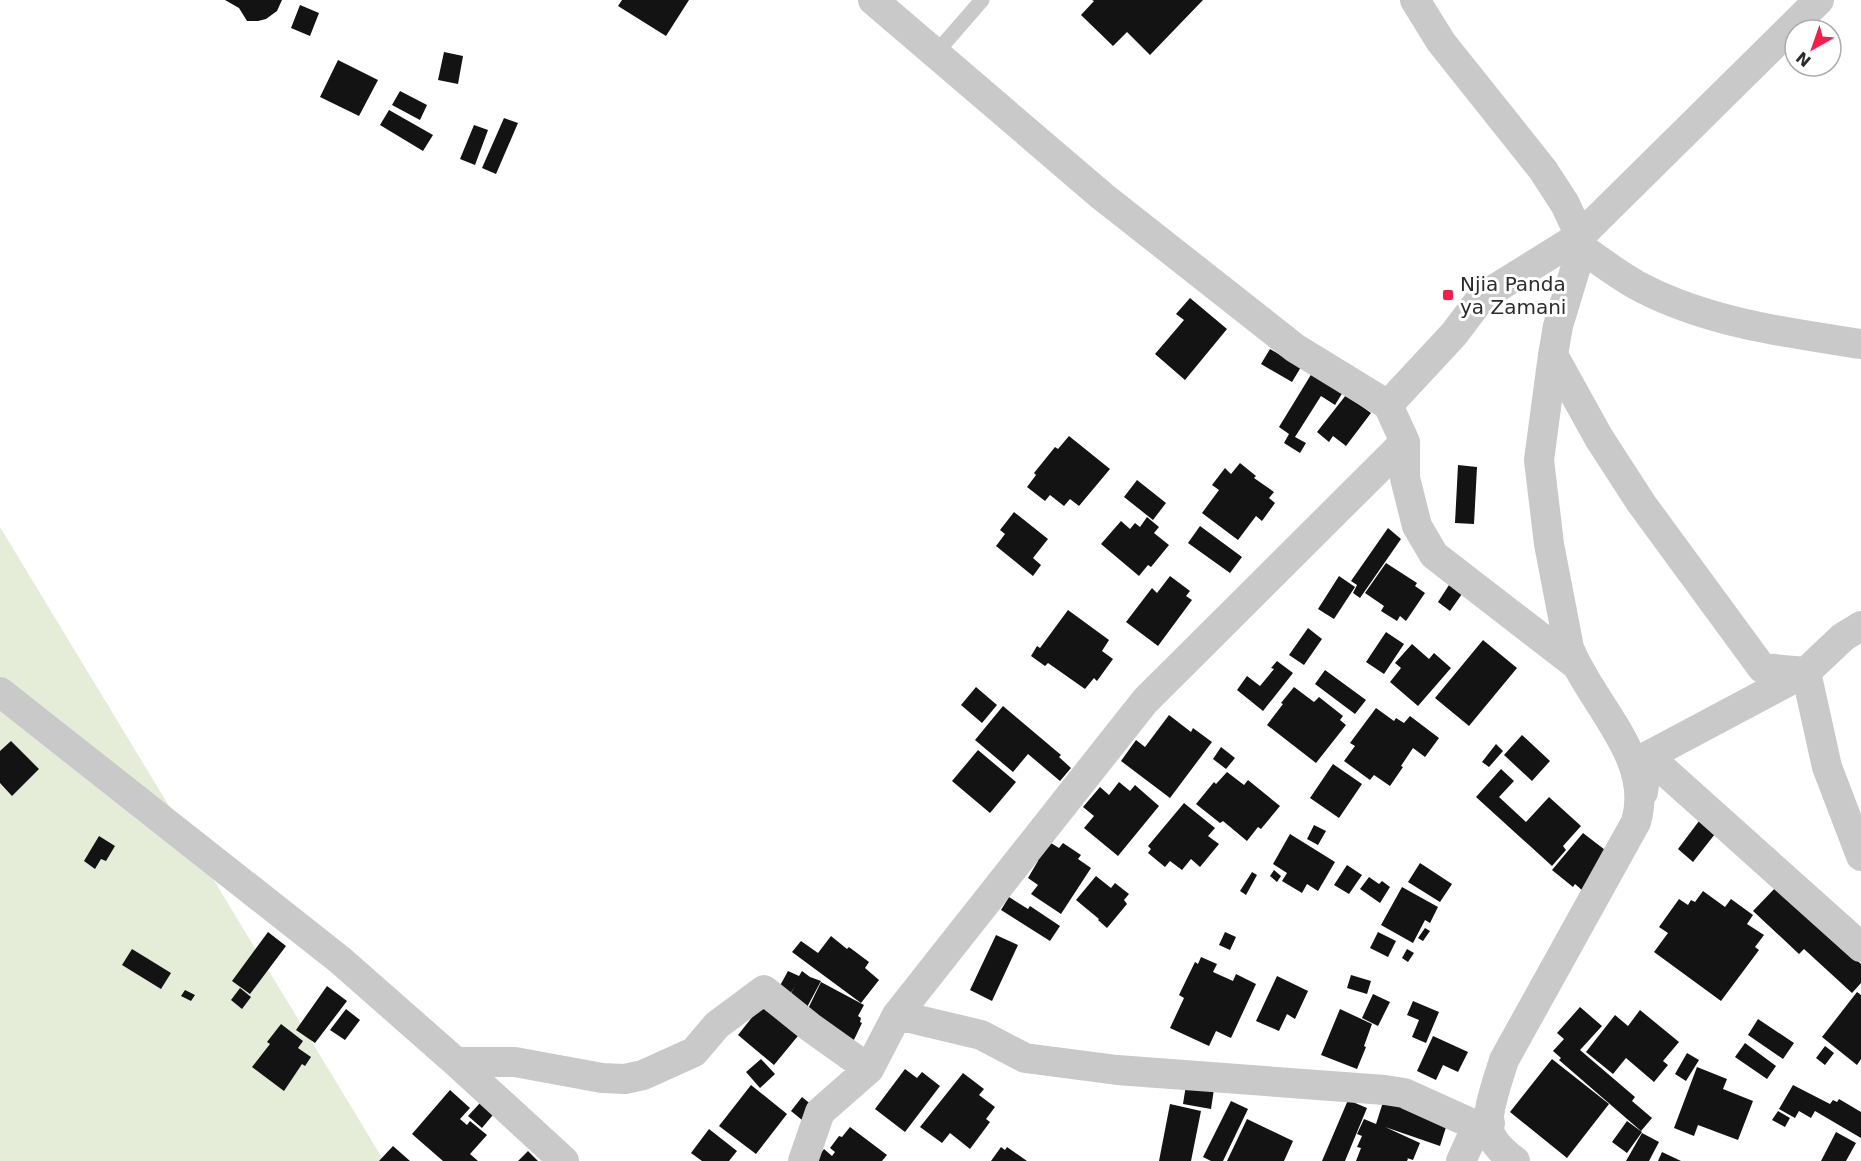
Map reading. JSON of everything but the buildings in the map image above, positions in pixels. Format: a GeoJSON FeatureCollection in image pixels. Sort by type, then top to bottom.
{"type":"FeatureCollection","features":[{"type":"Feature","properties":{"kind":"street"},"geometry":{"type":"LineString","coordinates":[[873,0],[1102,196],[1286,340],[1388,405],[1405,442],[1405,478],[1417,526],[1434,555],[1575,664]]}},
{"type":"Feature","properties":{"kind":"street"},"geometry":{"type":"LineString","coordinates":[[1415,0],[1441,42],[1543,170],[1565,204],[1583,249],[1614,272],[1682,305],[1728,320],[1861,344]]}},
{"type":"Feature","properties":{"kind":"street"},"geometry":{"type":"LineString","coordinates":[[1388,405],[1454,334],[1482,297],[1581,243],[1819,0]]}},
{"type":"Feature","properties":{"kind":"street"},"geometry":{"type":"LineString","coordinates":[[1581,243],[1558,326],[1539,460],[1549,544],[1564,628],[1575,664],[1620,735],[1635,767],[1641,807]]}},
{"type":"Feature","properties":{"kind":"street"},"geometry":{"type":"LineString","coordinates":[[1553,355],[1599,438],[1641,502],[1762,668],[1806,672]]}},
{"type":"Feature","properties":{"kind":"street"},"geometry":{"type":"LineString","coordinates":[[803,1161],[819,1112],[869,1069],[897,1015],[1145,701],[1405,442]]}},
{"type":"Feature","properties":{"kind":"street"},"geometry":{"type":"LineString","coordinates":[[1648,756],[1806,672],[1843,637],[1861,626]]}},
{"type":"Feature","properties":{"kind":"street"},"geometry":{"type":"LineString","coordinates":[[1806,672],[1827,767],[1861,856]]}},
{"type":"Feature","properties":{"kind":"street"},"geometry":{"type":"LineString","coordinates":[[0,692],[340,960],[564,1161]]}},
{"type":"Feature","properties":{"kind":"street"},"geometry":{"type":"LineString","coordinates":[[1461,1161],[1483,1124],[1508,1052],[1636,822],[1641,807],[1648,756]]}},
{"type":"Feature","properties":{"kind":"street"},"geometry":{"type":"LineString","coordinates":[[1648,756],[1861,947]]}},
{"type":"Feature","properties":{"kind":"street"},"geometry":{"type":"LineString","coordinates":[[456,1062],[515,1062],[602,1078],[625,1079],[643,1075],[694,1052],[717,1026],[764,990],[810,1028],[869,1069]]}},
{"type":"Feature","properties":{"kind":"street"},"geometry":{"type":"LineString","coordinates":[[897,1015],[981,1035],[1025,1058],[1117,1070],[1385,1090],[1404,1094],[1483,1124],[1505,1155],[1515,1161]]}},
{"type":"Feature","properties":{"kind":"lane"},"geometry":{"type":"LineString","coordinates":[[936,52],[982,0]]}},
{"type":"Feature","properties":{"kind":"green space"},"geometry":{"type":"Polygon","coordinates":[[[0,527],[384,1161],[0,1161],[0,527]]]}},
{"type":"Feature","properties":{"kind":"place","name":"Njia Panda ya Zamani"},"geometry":{"type":"Point","coordinates":[1448,295]}}]}
